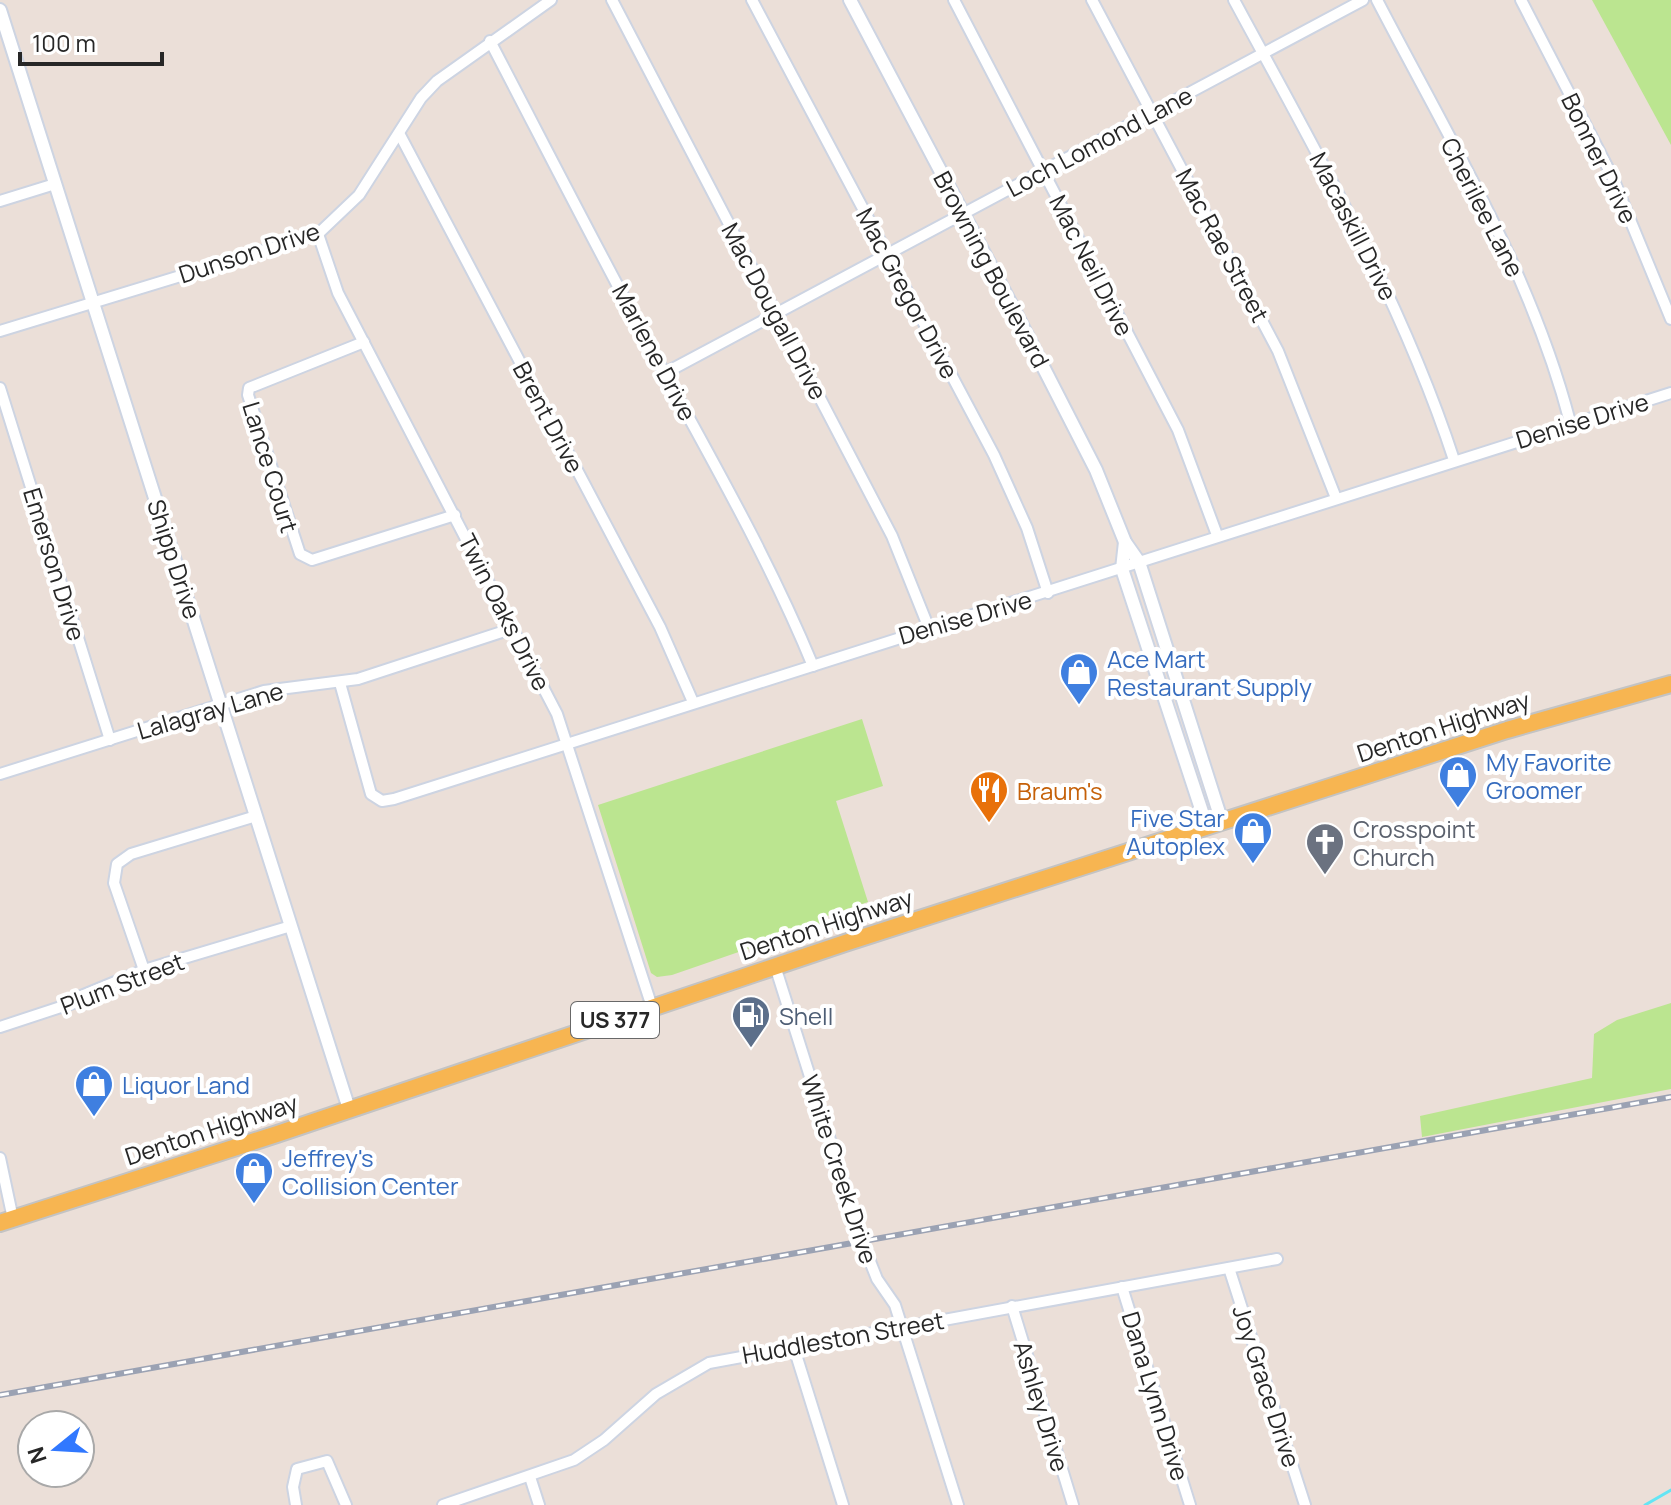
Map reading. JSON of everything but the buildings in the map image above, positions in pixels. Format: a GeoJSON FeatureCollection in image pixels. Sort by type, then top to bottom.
{"type":"FeatureCollection","features":[{"type":"Feature","properties":{"kind":"main road","name":"Denton Highway"},"geometry":{"type":"LineString","coordinates":[[6,1221],[1215,824],[1520,726],[1671,684]]}},
{"type":"Feature","properties":{"kind":"street","name":"Dunson Drive"},"geometry":{"type":"LineString","coordinates":[[0,331],[318,234],[359,195],[421,98],[437,81],[551,0]]}},
{"type":"Feature","properties":{"kind":"street","name":"Mac Dougall Drive"},"geometry":{"type":"LineString","coordinates":[[612,0],[892,536],[928,626]]}},
{"type":"Feature","properties":{"kind":"street","name":"Mac Gregor Drive"},"geometry":{"type":"LineString","coordinates":[[752,0],[1012,491],[1048,593]]}},
{"type":"Feature","properties":{"kind":"street","name":"Browning Boulevard"},"geometry":{"type":"LineString","coordinates":[[850,0],[964,213],[1096,470],[1125,542],[1139,562],[1185,703],[1215,824]]}},
{"type":"Feature","properties":{"kind":"street","name":"Mac Neil Drive"},"geometry":{"type":"LineString","coordinates":[[954,0],[1184,443],[1217,535]]}},
{"type":"Feature","properties":{"kind":"street","name":"Mac Rae Street"},"geometry":{"type":"LineString","coordinates":[[1092,0],[1278,351],[1336,498]]}},
{"type":"Feature","properties":{"kind":"street","name":"Macaskill Drive"},"geometry":{"type":"LineString","coordinates":[[1234,0],[1399,313],[1428,383],[1454,460]]}},
{"type":"Feature","properties":{"kind":"street","name":"Loch Lomond Lane"},"geometry":{"type":"LineString","coordinates":[[665,373],[1363,0]]}},
{"type":"Feature","properties":{"kind":"street","name":"Cherilee Lane"},"geometry":{"type":"LineString","coordinates":[[1377,0],[1509,253],[1556,368],[1570,422]]}},
{"type":"Feature","properties":{"kind":"street","name":"Bonner Drive"},"geometry":{"type":"LineString","coordinates":[[1521,0],[1612,176],[1671,319]]}},
{"type":"Feature","properties":{"kind":"street","name":"Shipp Drive"},"geometry":{"type":"LineString","coordinates":[[0,10],[349,1109]]}},
{"type":"Feature","properties":{"kind":"street","name":"Marlene Drive"},"geometry":{"type":"LineString","coordinates":[[490,41],[743,514],[779,585],[813,666]]}},
{"type":"Feature","properties":{"kind":"street","name":"Brent Drive"},"geometry":{"type":"LineString","coordinates":[[400,135],[660,627],[693,702]]}},
{"type":"Feature","properties":{"kind":"street"},"geometry":{"type":"LineString","coordinates":[[0,201],[55,184]]}},
{"type":"Feature","properties":{"kind":"street","name":"Twin Oaks Drive"},"geometry":{"type":"LineString","coordinates":[[318,234],[338,293],[557,714],[652,1007]]}},
{"type":"Feature","properties":{"kind":"street","name":"Lance Court"},"geometry":{"type":"LineString","coordinates":[[364,342],[262,380],[249,388],[248,395],[300,554],[312,560],[455,515]]}},
{"type":"Feature","properties":{"kind":"street","name":"Emerson Drive"},"geometry":{"type":"LineString","coordinates":[[0,388],[110,740]]}},
{"type":"Feature","properties":{"kind":"street","name":"Denise Drive"},"geometry":{"type":"LineString","coordinates":[[340,683],[371,794],[382,801],[813,666],[928,626],[1048,593],[1217,535],[1570,422],[1671,393]]}},
{"type":"Feature","properties":{"kind":"street","name":"Browning Boulevard"},"geometry":{"type":"LineString","coordinates":[[1125,542],[1122,569],[1168,709],[1215,824]]}},
{"type":"Feature","properties":{"kind":"street","name":"Lalagray Lane"},"geometry":{"type":"LineString","coordinates":[[0,774],[283,687],[340,683],[514,628]]}},
{"type":"Feature","properties":{"kind":"street"},"geometry":{"type":"LineString","coordinates":[[1168,709],[1185,703]]}},
{"type":"Feature","properties":{"kind":"street"},"geometry":{"type":"LineString","coordinates":[[144,970],[114,883],[117,864],[131,854],[256,816]]}},
{"type":"Feature","properties":{"kind":"street","name":"Plum Street"},"geometry":{"type":"LineString","coordinates":[[0,1027],[76,1002],[81,996],[144,970],[291,926]]}},
{"type":"Feature","properties":{"kind":"street","name":"White Creek Drive"},"geometry":{"type":"LineString","coordinates":[[775,966],[862,1241],[903,1328],[958,1505]]}},
{"type":"Feature","properties":{"kind":"street"},"geometry":{"type":"LineString","coordinates":[[0,1158],[6,1221]]}},
{"type":"Feature","properties":{"kind":"street","name":"Huddleston Street"},"geometry":{"type":"LineString","coordinates":[[443,1505],[530,1477],[589,1451],[656,1394],[709,1363],[1277,1259]]}},
{"type":"Feature","properties":{"kind":"street","name":"Joy Grace Drive"},"geometry":{"type":"LineString","coordinates":[[1229,1268],[1305,1505]]}},
{"type":"Feature","properties":{"kind":"street","name":"Dana Lynn Drive"},"geometry":{"type":"LineString","coordinates":[[1122,1287],[1190,1505]]}},
{"type":"Feature","properties":{"kind":"street","name":"Ashley Drive"},"geometry":{"type":"LineString","coordinates":[[1012,1306],[1073,1505]]}},
{"type":"Feature","properties":{"kind":"street"},"geometry":{"type":"LineString","coordinates":[[794,1348],[843,1505]]}},
{"type":"Feature","properties":{"kind":"street"},"geometry":{"type":"LineString","coordinates":[[296,1505],[293,1476],[297,1469],[319,1461],[327,1461],[332,1466],[346,1505]]}},
{"type":"Feature","properties":{"kind":"street"},"geometry":{"type":"LineString","coordinates":[[530,1477],[539,1505]]}},
{"type":"Feature","properties":{"kind":"green space"},"geometry":{"type":"Polygon","coordinates":[[[1592,0],[1671,0],[1671,145],[1592,0]]]}},
{"type":"Feature","properties":{"kind":"green space"},"geometry":{"type":"Polygon","coordinates":[[[862,719],[883,786],[836,801],[868,902],[824,917],[820,924],[672,975],[657,977],[651,973],[598,805],[862,719]]]}},
{"type":"Feature","properties":{"kind":"green space"},"geometry":{"type":"Polygon","coordinates":[[[1671,1003],[1671,1089],[1422,1137],[1420,1116],[1592,1078],[1594,1034],[1617,1020],[1671,1003]]]}},
{"type":"Feature","properties":{"kind":"waterway"},"geometry":{"type":"LineString","coordinates":[[1645,1505],[1671,1490]]}},
{"type":"Feature","properties":{"kind":"railway"},"geometry":{"type":"LineString","coordinates":[[0,1395],[1671,1097]]}},
{"type":"Feature","properties":{"kind":"place","name":"Ace Mart Restaurant Supply"},"geometry":{"type":"Point","coordinates":[1079,706]}},
{"type":"Feature","properties":{"kind":"place","name":"My Favorite Groomer"},"geometry":{"type":"Point","coordinates":[1458,809]}},
{"type":"Feature","properties":{"kind":"place","name":"Braum's"},"geometry":{"type":"Point","coordinates":[989,824]}},
{"type":"Feature","properties":{"kind":"place","name":"Five Star Autoplex"},"geometry":{"type":"Point","coordinates":[1253,865]}},
{"type":"Feature","properties":{"kind":"place","name":"Crosspoint Church"},"geometry":{"type":"Point","coordinates":[1325,876]}},
{"type":"Feature","properties":{"kind":"place","name":"Shell"},"geometry":{"type":"Point","coordinates":[751,1049]}},
{"type":"Feature","properties":{"kind":"place","name":"Liquor Land"},"geometry":{"type":"Point","coordinates":[94,1118]}},
{"type":"Feature","properties":{"kind":"place","name":"Jeffrey's Collision Center"},"geometry":{"type":"Point","coordinates":[254,1205]}}]}
